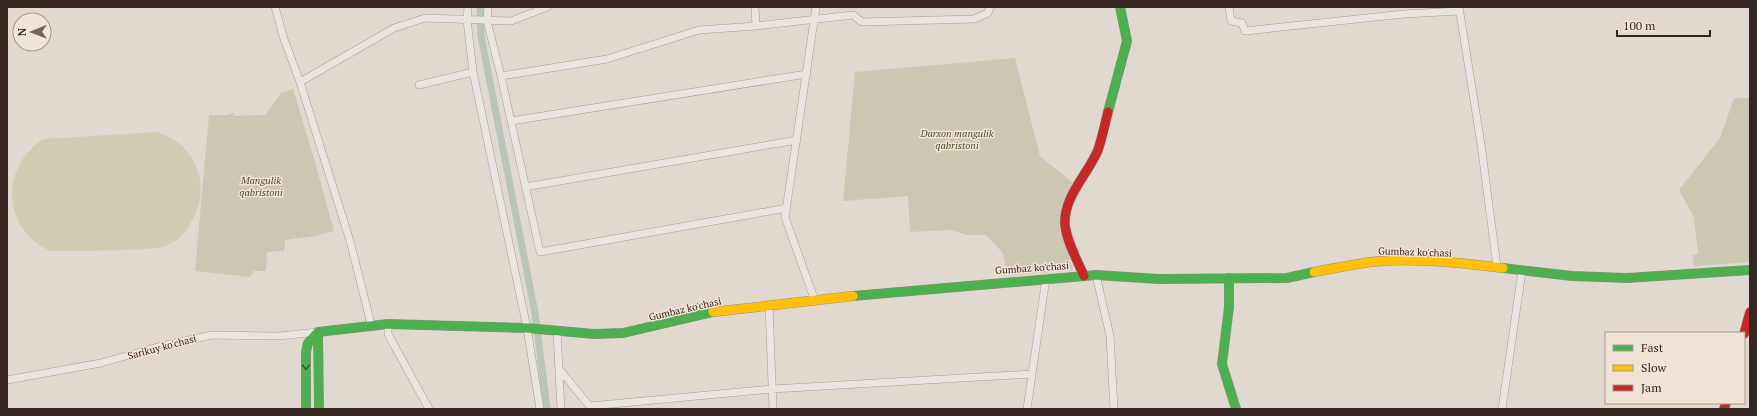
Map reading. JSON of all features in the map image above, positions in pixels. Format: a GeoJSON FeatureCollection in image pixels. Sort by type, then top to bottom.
{"type":"FeatureCollection","features":[{"type":"Feature","properties":{"kind":"main road"},"geometry":{"type":"LineString","coordinates":[[1084,276],[1066,230],[1065,218],[1075,189],[1093,162],[1098,149],[1125,51],[1126,32],[1120,7]]}},
{"type":"Feature","properties":{"kind":"main road","name":"Gumbaz ko'chasi"},"geometry":{"type":"LineString","coordinates":[[318,332],[371,324],[388,324],[527,328],[557,332],[594,334],[623,333],[713,312],[898,291],[1096,275],[1159,279],[1287,278],[1354,264],[1382,261],[1416,261],[1497,267],[1572,276],[1627,278],[1750,270]]}},
{"type":"Feature","properties":{"kind":"main road"},"geometry":{"type":"LineString","coordinates":[[1229,278],[1229,307],[1222,364],[1224,375],[1236,409]]}},
{"type":"Feature","properties":{"kind":"main road"},"geometry":{"type":"LineString","coordinates":[[1745,332],[1750,312]]}},
{"type":"Feature","properties":{"kind":"main road"},"geometry":{"type":"LineString","coordinates":[[306,409],[306,352],[308,343],[318,332]]}},
{"type":"Feature","properties":{"kind":"main road"},"geometry":{"type":"LineString","coordinates":[[318,332],[319,409]]}},
{"type":"Feature","properties":{"kind":"street"},"geometry":{"type":"LineString","coordinates":[[275,7],[350,241],[371,324]]}},
{"type":"Feature","properties":{"kind":"street"},"geometry":{"type":"LineString","coordinates":[[468,7],[473,72],[527,328],[540,409]]}},
{"type":"Feature","properties":{"kind":"street"},"geometry":{"type":"LineString","coordinates":[[488,7],[484,21],[501,76],[526,187],[537,253],[787,208]]}},
{"type":"Feature","properties":{"kind":"street"},"geometry":{"type":"LineString","coordinates":[[300,82],[394,28],[425,18],[512,21],[547,7]]}},
{"type":"Feature","properties":{"kind":"street"},"geometry":{"type":"LineString","coordinates":[[755,7],[756,26]]}},
{"type":"Feature","properties":{"kind":"street"},"geometry":{"type":"LineString","coordinates":[[815,301],[785,217],[816,7]]}},
{"type":"Feature","properties":{"kind":"street"},"geometry":{"type":"LineString","coordinates":[[501,76],[607,59],[699,30],[814,21],[853,15],[862,22],[974,19],[988,13],[990,7]]}},
{"type":"Feature","properties":{"kind":"street"},"geometry":{"type":"LineString","coordinates":[[1229,7],[1231,21],[1242,23],[1245,31],[1306,26],[1459,9],[1481,144],[1497,267]]}},
{"type":"Feature","properties":{"kind":"street"},"geometry":{"type":"LineString","coordinates":[[419,85],[473,72]]}},
{"type":"Feature","properties":{"kind":"street"},"geometry":{"type":"LineString","coordinates":[[511,120],[807,74]]}},
{"type":"Feature","properties":{"kind":"street"},"geometry":{"type":"LineString","coordinates":[[526,187],[797,140]]}},
{"type":"Feature","properties":{"kind":"street"},"geometry":{"type":"LineString","coordinates":[[1502,409],[1522,270]]}},
{"type":"Feature","properties":{"kind":"street"},"geometry":{"type":"LineString","coordinates":[[1096,275],[1110,336],[1114,409]]}},
{"type":"Feature","properties":{"kind":"street"},"geometry":{"type":"LineString","coordinates":[[1027,409],[1046,278]]}},
{"type":"Feature","properties":{"kind":"street"},"geometry":{"type":"LineString","coordinates":[[769,305],[773,409]]}},
{"type":"Feature","properties":{"kind":"street"},"geometry":{"type":"LineString","coordinates":[[388,324],[388,334],[429,409]]}},
{"type":"Feature","properties":{"kind":"street","name":"Sarikuy ko'chasi"},"geometry":{"type":"LineString","coordinates":[[7,380],[101,364],[161,346],[212,335],[280,336],[318,332]]}},
{"type":"Feature","properties":{"kind":"street"},"geometry":{"type":"LineString","coordinates":[[557,332],[560,370],[558,382],[561,409]]}},
{"type":"Feature","properties":{"kind":"street"},"geometry":{"type":"LineString","coordinates":[[560,370],[591,407],[772,389],[1032,374]]}},
{"type":"Feature","properties":{"kind":"shaded area"},"geometry":{"type":"Polygon","coordinates":[[[158,132],[181,145],[191,156],[198,171],[201,184],[201,193],[197,211],[188,228],[177,240],[168,245],[145,249],[51,251],[35,241],[23,228],[15,213],[12,197],[14,180],[20,165],[30,150],[44,139],[158,132]]]}},
{"type":"Feature","properties":{"kind":"green space","name":"Darxon mangulik qabristoni"},"geometry":{"type":"Polygon","coordinates":[[[1015,58],[1040,156],[1073,183],[1062,210],[1060,228],[1073,270],[1008,275],[1003,253],[986,235],[967,235],[950,230],[910,232],[908,196],[843,201],[855,72],[1015,58]]]}},
{"type":"Feature","properties":{"kind":"green space","name":"Mangulik qabristoni"},"geometry":{"type":"Polygon","coordinates":[[[293,89],[334,231],[316,236],[285,240],[284,251],[267,252],[266,271],[254,271],[250,277],[195,271],[209,115],[229,115],[234,113],[234,116],[265,115],[281,93],[293,89]]]}},
{"type":"Feature","properties":{"kind":"green space"},"geometry":{"type":"Polygon","coordinates":[[[1734,98],[1750,98],[1750,262],[1694,266],[1693,255],[1698,254],[1694,217],[1679,190],[1720,138],[1734,98]]]}},
{"type":"Feature","properties":{"kind":"waterway"},"geometry":{"type":"LineString","coordinates":[[480,7],[481,36],[535,313],[547,409]]}},
{"type":"Feature","properties":{"kind":"traffic: fast"},"geometry":{"type":"LineString","coordinates":[[1108,112],[1127,41],[1120,7]]}},
{"type":"Feature","properties":{"kind":"traffic: fast"},"geometry":{"type":"LineString","coordinates":[[1503,268],[1572,276],[1627,278],[1750,270]]}},
{"type":"Feature","properties":{"kind":"traffic: fast"},"geometry":{"type":"LineString","coordinates":[[853,296],[1096,275],[1159,279],[1287,278],[1314,272]]}},
{"type":"Feature","properties":{"kind":"traffic: fast"},"geometry":{"type":"LineString","coordinates":[[1229,278],[1229,307],[1222,364],[1236,409]]}},
{"type":"Feature","properties":{"kind":"traffic: fast"},"geometry":{"type":"LineString","coordinates":[[318,332],[388,324],[527,328],[594,334],[623,333],[713,312]]}},
{"type":"Feature","properties":{"kind":"traffic: fast"},"geometry":{"type":"LineString","coordinates":[[318,332],[319,409]]}},
{"type":"Feature","properties":{"kind":"traffic: fast"},"geometry":{"type":"LineString","coordinates":[[306,409],[306,352],[308,343],[318,332]]}},
{"type":"Feature","properties":{"kind":"traffic: slow"},"geometry":{"type":"LineString","coordinates":[[1314,272],[1364,263],[1396,260],[1473,264],[1503,268]]}},
{"type":"Feature","properties":{"kind":"traffic: slow"},"geometry":{"type":"LineString","coordinates":[[713,312],[853,296]]}},
{"type":"Feature","properties":{"kind":"traffic: jam"},"geometry":{"type":"LineString","coordinates":[[1084,276],[1068,238],[1065,225],[1065,215],[1072,195],[1098,150],[1108,112]]}},
{"type":"Feature","properties":{"kind":"traffic: jam"},"geometry":{"type":"LineString","coordinates":[[1745,332],[1750,312]]}},
{"type":"Feature","properties":{"kind":"traffic: jam"},"geometry":{"type":"LineString","coordinates":[[1724,409],[1726,404]]}}]}
